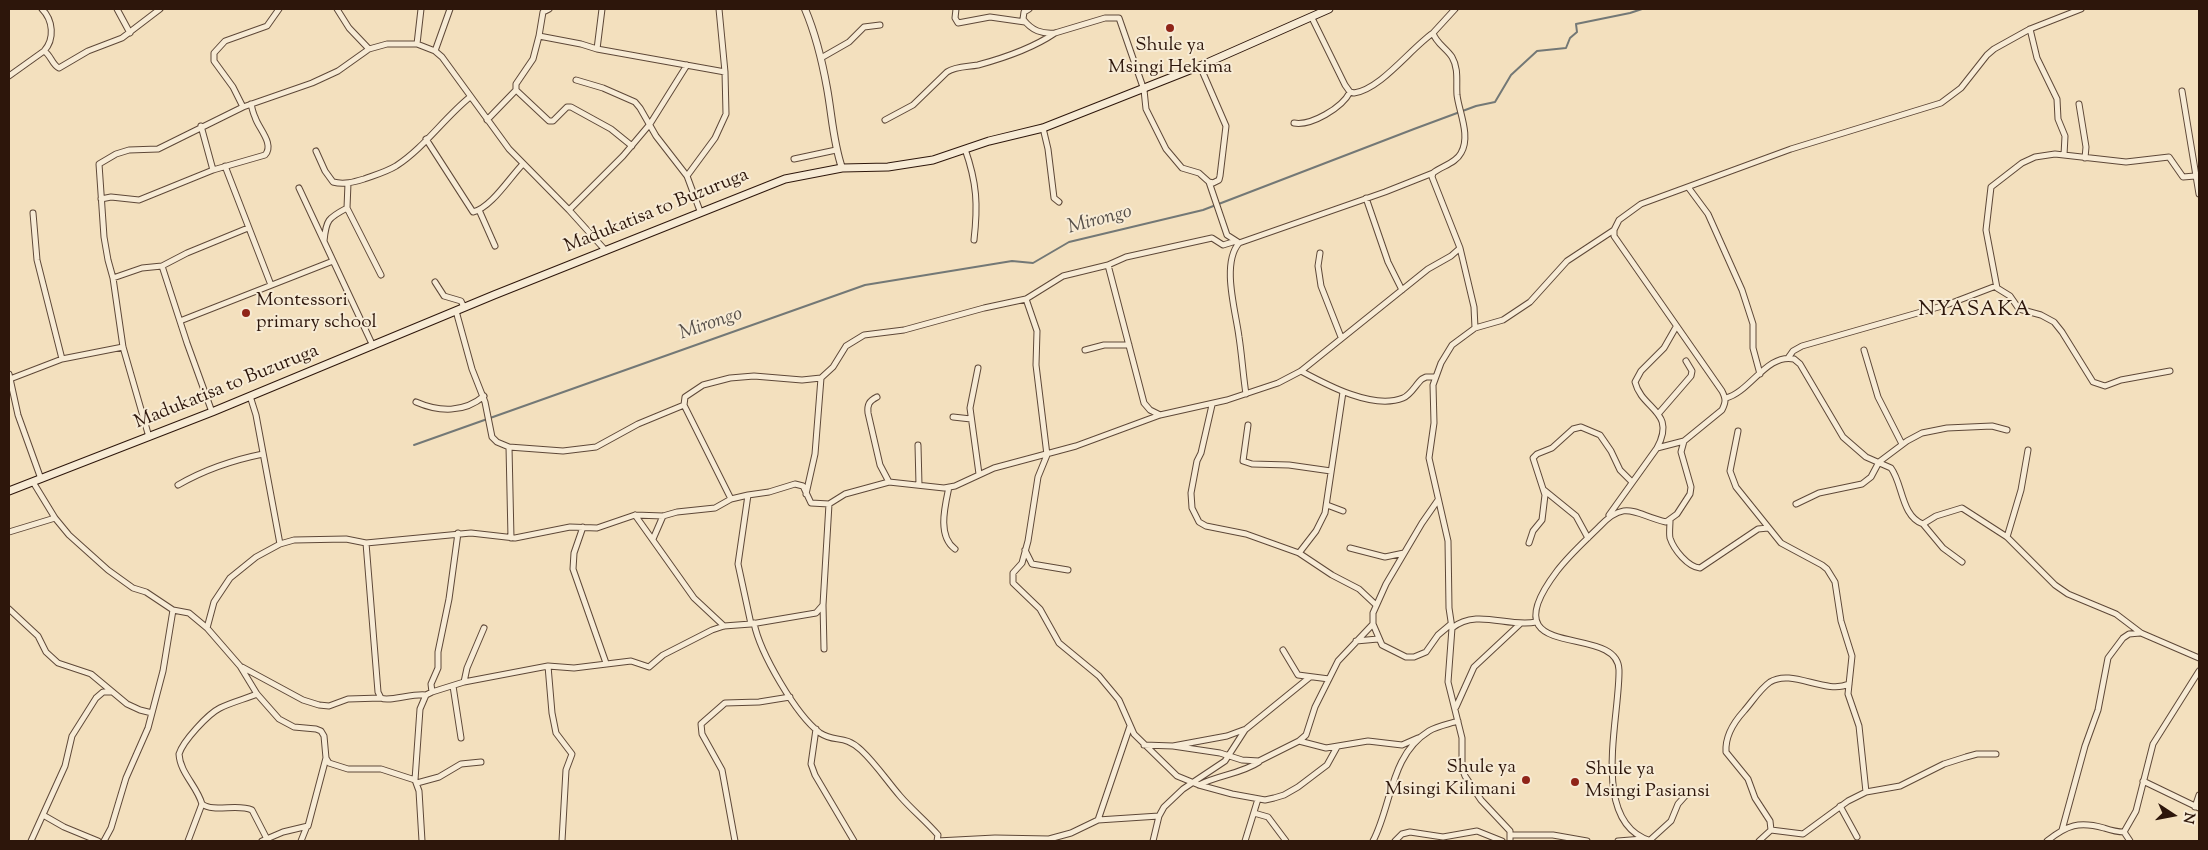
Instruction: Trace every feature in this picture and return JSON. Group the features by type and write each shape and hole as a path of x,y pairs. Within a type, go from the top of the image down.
{"main road":[{"name":"Madukatisa to Buzuruga","path":"9,491 212,412 700,211 785,178 842,168 910,164 933,160 965,149 1043,128 1144,90 1329,9"}],"street":[{"path":"9,76 44,51 50,44 49,20 44,9"},
{"path":"117,9 130,33"},
{"path":"44,51 56,67 60,68 88,51 130,33 160,9"},
{"path":"243,107 233,87 214,60 214,53 225,41 267,26 279,9"},
{"path":"337,9 349,28 369,49"},
{"path":"417,44 421,9"},
{"path":"435,51 450,9"},
{"path":"487,120 516,90 516,84 533,58 543,12 549,9"},
{"path":"597,49 602,9"},
{"path":"687,176 715,138 726,114 725,72 719,9"},
{"path":"805,9 816,35 836,150 842,168"},
{"path":"956,9 955,18 958,24 990,17 1025,22 1037,32 1056,33"},
{"path":"1025,22 1023,15 1029,9"},
{"path":"1114,9 1114,17"},
{"path":"1350,92 1359,92 1373,84 1396,66 1455,9"},
{"path":"1726,398 1614,236 1614,230 1619,220 1641,204 1791,149 1941,103 1960,88 1989,53 2030,29 2081,9"},
{"path":"885,120 914,105 953,68 989,61 1038,44 1056,33 1114,17 1121,21 1144,90 1146,109 1166,149 1177,164 1187,170 1199,173 1209,182 1215,206 1227,235 1238,242"},
{"path":"1312,18 1350,92"},
{"path":"821,58 849,42 864,27 880,25"},
{"path":"2030,29 2037,58 2057,99 2058,119 2065,136 2064,154"},
{"path":"732,499 684,405 685,397 703,385 743,376 802,380 820,378 833,367 846,346 859,337 904,330 984,308 1026,299 1058,278 1108,266 1126,257 1212,238 1223,245 1238,242 1433,173 1460,155 1464,139 1457,95 1456,67 1452,57 1432,33"},
{"path":"539,36 597,49 725,72"},
{"path":"149,437 123,347 113,278 108,260 98,170 102,161 129,150 158,149 201,126 243,107 312,83 338,70 369,49 387,44 417,44 435,51 449,66 504,143 606,251"},
{"path":"569,210 632,146 650,124 687,65"},
{"path":"1200,66 1226,129 1219,180 1213,183 1209,182"},
{"path":"576,80 603,88 635,102 687,176 700,211"},
{"path":"516,90 549,121 553,121 567,107 571,107 611,129 632,146"},
{"path":"2182,91 2199,194"},
{"path":"1294,123 1312,121 1320,117 1342,103 1350,92"},
{"path":"316,151 330,179 338,183 348,183 372,176 396,166 470,97"},
{"path":"101,199 139,200 213,170 261,157 268,152 268,145 251,104"},
{"path":"2079,104 2086,147 2085,158"},
{"path":"201,126 213,170"},
{"path":"1043,128 1048,149 1054,198 1059,202"},
{"path":"426,139 474,212 480,210 523,164"},
{"path":"965,149 976,187 977,217 974,240"},
{"path":"794,159 836,150"},
{"path":"2170,371 2121,380 2106,386 2097,384 2093,382 2054,322 2019,309 2010,296 1996,286 1986,230 1991,187 2019,165 2045,154 2064,154 2126,162 2168,157 2184,177 2195,176"},
{"path":"225,166 271,285"},
{"path":"1433,173 1433,181 1460,248 1474,306 1474,328"},
{"path":"348,183 347,208 381,275"},
{"path":"1688,187 1711,220 1742,290 1753,324 1753,348 1760,374"},
{"path":"299,188 373,346"},
{"path":"1366,198 1388,262 1402,290"},
{"path":"324,241 326,227 330,218 347,208"},
{"path":"480,210 495,246"},
{"path":"33,213 37,260 62,359"},
{"path":"113,278 142,268 162,266 187,253 248,228"},
{"path":"1585,841 1553,835 1511,838 1506,826 1481,800 1465,776 1462,768 1463,746 1448,682 1452,626 1449,608 1448,541 1429,458 1434,423 1432,393 1434,377 1452,345 1474,328 1503,320 1530,302 1567,262 1614,230"},
{"path":"1238,242 1234,252 1232,295 1246,394"},
{"path":"207,628 214,602 230,578 256,557 280,544 294,540 315,538 346,539 366,543 458,533 511,538 570,527 603,526 635,515 663,516 677,512 715,508 732,499 769,492 795,484 803,486 811,503 829,504 845,494 889,482 949,488 979,474 1013,462 1076,446 1160,415 1212,405 1278,383 1301,371 1341,337 1460,248"},
{"path":"1320,253 1318,266 1320,281 1341,337"},
{"path":"180,321 333,261"},
{"path":"162,266 212,412"},
{"path":"1108,266 1144,403 1150,410 1160,415"},
{"path":"435,282 444,296 461,300 464,308"},
{"path":"1726,398 1734,396 1772,364 1788,358 1802,346 1950,304 1996,286"},
{"path":"1026,299 1037,331 1036,365 1046,455 1038,477 1035,504 1022,563 1013,573 1013,583 1040,609 1059,643 1099,676 1119,700 1130,726 1144,745 1177,776 1199,785 1265,800 1284,795 1298,787 1327,765 1337,746"},
{"path":"456,311 472,369 484,396 492,437 497,442 509,447 563,451 596,447 638,424 684,405"},
{"path":"1648,840 1631,831 1625,823 1615,800 1613,770 1618,661 1604,648 1549,634 1540,629 1536,622 1540,601 1557,571 1607,518 1662,439 1659,414 1640,396 1635,382 1640,371 1664,348 1676,327"},
{"path":"1085,350 1104,344 1130,345"},
{"path":"41,479 18,415 10,377 62,359 123,347"},
{"path":"1864,350 1878,397 1902,444"},
{"path":"1788,358 1794,359 1800,364 1843,437 1866,457 1887,465 1894,472 1908,511 1919,523 1923,524 1943,548 1962,562"},
{"path":"1659,414 1691,376 1692,371 1686,361"},
{"path":"978,368 971,400 971,419 979,474"},
{"path":"1301,371 1343,392 1383,401 1400,399 1407,396 1422,379 1434,377"},
{"path":"806,494 815,454 820,378"},
{"path":"1299,553 1316,531 1327,505 1343,392"},
{"path":"250,396 280,544"},
{"path":"416,402 436,410 449,409 470,405 484,396"},
{"path":"877,397 871,400 867,407 880,465 889,482"},
{"path":"1657,448 1684,441 1722,410 1726,398"},
{"path":"1212,405 1203,446 1197,461 1191,493 1195,516 1206,526 1246,534 1299,553 1332,575 1359,589 1376,605"},
{"path":"953,417 971,419"},
{"path":"1248,425 1243,461 1252,464 1289,464 1331,471"},
{"path":"1796,504 1819,493 1862,484 1870,477 1879,462 1902,444 1922,433 1947,428 1992,426 2007,430"},
{"path":"1529,543 1532,533 1542,520 1544,490 1533,458 1537,454 1552,448 1573,429 1578,427 1600,435 1611,451 1620,470 1632,482"},
{"path":"1738,431 1730,464 1732,481 1781,543 1827,569 1835,582 1841,621 1852,656 1849,684 1850,704 1859,726 1866,792"},
{"path":"1684,441 1682,456 1691,487 1690,494 1678,514 1670,522 1670,538 1690,565 1700,568 1758,529 1768,528"},
{"path":"918,445 918,485"},
{"path":"509,447 511,538"},
{"path":"2007,537 2021,490 2028,450"},
{"path":"178,485 196,474 246,457 263,454"},
{"path":"33,482 55,518 69,535 119,579 134,588 146,592 173,610 189,613 207,628 240,666 271,711 287,725 321,731 324,736 326,758 308,826 301,841"},
{"path":"949,488 944,526 947,542 954,549"},
{"path":"1544,490 1576,516 1588,538"},
{"path":"748,495 738,564 752,624 761,646 790,697 816,729 826,736 848,740 862,750 910,807 938,834 937,841 995,838 1049,839 1071,834 1098,820 1159,816"},
{"path":"1438,500 1422,523 1386,584 1376,605 1373,613 1373,624 1378,639 1389,650 1406,657 1419,656 1426,652 1438,635 1460,621 1471,619 1520,624 1536,622"},
{"path":"824,649 823,605 829,504"},
{"path":"1327,505 1343,511"},
{"path":"1923,524 1936,516 1962,508 2007,537 2055,585 2068,594 2116,614 2141,633 2199,658"},
{"path":"1607,518 1616,512 1628,510 1660,521 1670,522"},
{"path":"635,515 694,598 724,626"},
{"path":"653,539 663,516"},
{"path":"9,532 55,518"},
{"path":"583,527 572,561 574,577 606,663"},
{"path":"422,841 419,792 416,782 420,709 429,694 438,668 440,636 449,599 458,533"},
{"path":"366,543 378,692 381,698"},
{"path":"1350,548 1386,557 1405,553"},
{"path":"1025,550 1032,564 1068,570"},
{"path":"240,666 303,700 319,705 329,706 348,699 381,698 387,700 408,695 429,694 464,682 548,666 574,668 631,661 652,667 663,655 698,636 724,626 752,624 816,613 823,605"},
{"path":"9,609 34,632 46,652 58,663 91,674 132,707 152,713"},
{"path":"104,841 111,828 126,778 148,728 162,671 173,610"},
{"path":"1199,785 1252,767 1259,761 1299,740 1308,730 1315,707 1338,661 1373,624"},
{"path":"1455,708 1474,667 1520,624"},
{"path":"464,682 467,668 484,628"},
{"path":"2062,830 2085,746 2098,710 2108,658 2123,638 2129,634 2141,633"},
{"path":"1355,642 1378,639"},
{"path":"1283,650 1298,675 1328,679"},
{"path":"548,666 553,725 559,738 572,754 566,770 562,841"},
{"path":"2124,832 2136,811 2151,751 2158,733 2199,671"},
{"path":"1153,841 1159,816 1164,807 1193,782 1220,765 1246,729 1310,677"},
{"path":"1771,830 1770,821 1754,798 1748,779 1726,752 1731,729 1741,714 1770,682 1784,679 1839,688 1849,684"},
{"path":"454,686 461,738"},
{"path":"31,841 65,766 72,736 96,698 103,692 112,692"},
{"path":"188,841 202,804 196,787 183,770 179,758 181,748 188,738 219,708 258,694"},
{"path":"735,841 722,770 702,734 701,724 726,703 759,702 790,697"},
{"path":"1299,740 1317,747 1368,741 1402,746 1432,729 1458,721"},
{"path":"1098,820 1130,726"},
{"path":"816,729 811,764 827,799 854,841"},
{"path":"1173,746 1227,736 1246,729"},
{"path":"1373,841 1397,771 1405,756 1420,737"},
{"path":"1144,745 1173,746 1242,760 1259,761"},
{"path":"1759,841 1771,830 1803,834 1840,806 1866,792 1900,786 1944,764 1966,757 1977,754 1996,754"},
{"path":"326,758 329,763 336,766 357,770 381,769 416,782 439,776 461,764 481,762"},
{"path":"2143,781 2197,808 2199,795"},
{"path":"1618,841 1648,840 1671,821 1678,804 1686,795"},
{"path":"1245,841 1258,799"},
{"path":"202,804 209,807 241,806 252,810 265,840 283,832 308,826"},
{"path":"1840,806 1857,838"},
{"path":"1254,813 1268,817 1286,841"},
{"path":"43,815 64,827 98,841"},
{"path":"2047,841 2062,830 2076,825 2091,825 2124,832 2130,841"},
{"path":"1395,841 1402,834 1410,832 1443,838 1477,830 1502,841"}],"waterway":[{"name":"Mirongo","path":"414,445 865,285 1012,261 1033,263 1069,242 1203,210 1476,106 1495,102 1511,75 1537,51 1566,48 1570,38 1577,32 1576,24 1642,9"}],"place":[{"name":"Shule ya Msingi Hekima","path":"1170,28"},
{"name":"Montessori primary school","path":"246,313"},
{"name":"Shule ya Msingi Kilimani","path":"1526,780"},
{"name":"Shule ya Msingi Pasiansi","path":"1575,782"}],"district":[{"name":"NYASAKA","path":"1975,311"}]}
